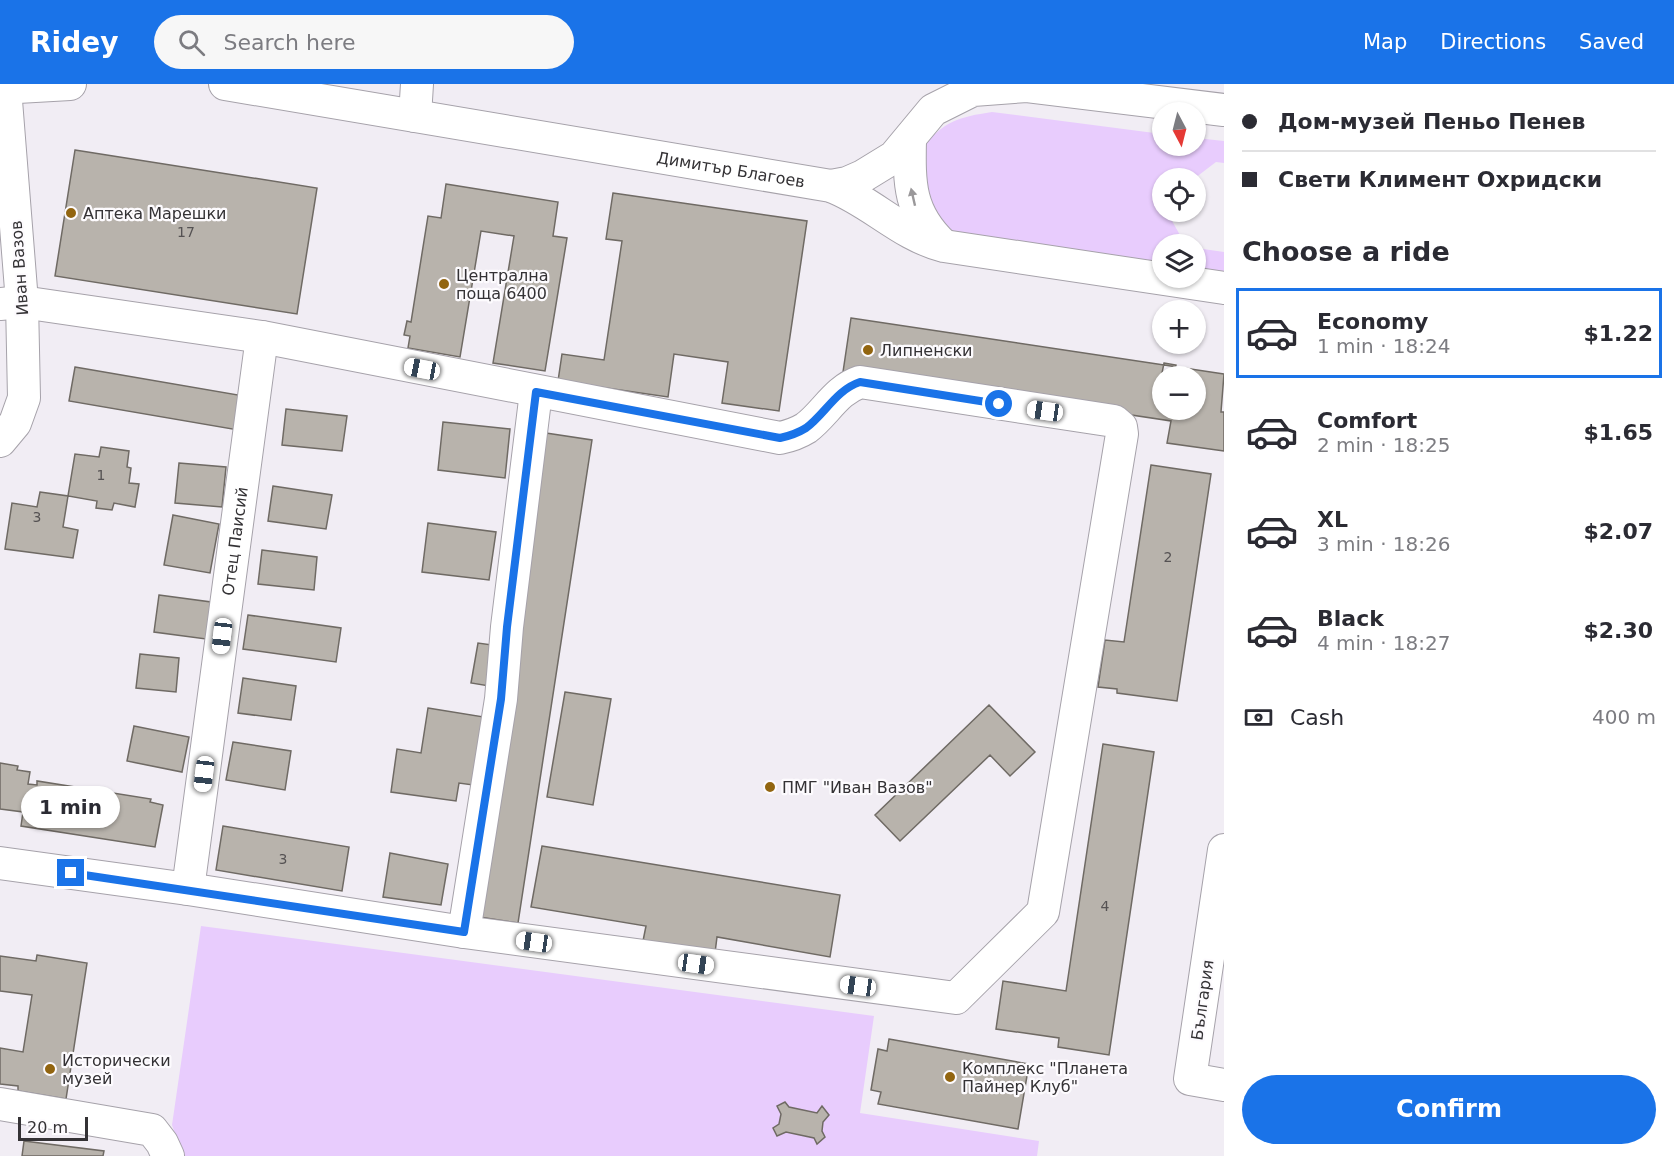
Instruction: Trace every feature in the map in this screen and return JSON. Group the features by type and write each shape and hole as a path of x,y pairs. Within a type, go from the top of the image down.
{"street":[{"path":"3,88 70,84"},
{"name":"Димитър Благоев","path":"225,84 831,186 851,194 925,241 944,246 1224,288"},
{"path":"416,116 417,84"},
{"path":"831,186 847,183 863,176 894,157 933,110 973,90 1027,86 1224,110"},
{"name":"Иван Вазов","path":"0,441 15,423 24,398 11,303 3,88"},
{"path":"910,139 909,166 913,202 929,232 944,246"},
{"path":"0,863 188,889 464,932 950,999 960,996 1043,912 1122,434 1121,427 1114,421 860,382 849,386 806,428 793,435 780,438 262,337 11,303"},
{"name":"Отец Паисий","path":"188,889 262,337"},
{"path":"464,932 501,699 507,627 536,392"},
{"name":"България","path":"1224,850 1190,1079 1224,1085"},
{"path":"0,1104 152,1130 168,1156"}],"shaded area":[{"path":"992,112 1152,133 1152,156 1206,156 1206,139 1224,141 1224,163 1216,162 1206,170 1152,168 1152,222 1173,222 1179,234 1152,234 1152,264 946,234 931,222 922,148 945,126 970,116"},
{"path":"1206,249 1224,252 1224,273 1206,270"},
{"path":"201,926 874,1016 860,1113 1039,1141 1037,1156 183,1156 172,1125"}],"building":[{"path":"75,150 317,188 297,314 55,276"},
{"name":"Централна поща 6400","path":"446,184 558,202 553,236 567,238 545,371 493,363 514,236 481,231 460,357 408,348 410,336 404,335 407,321 411,322 428,216 441,218"},
{"path":"613,193 807,221 779,411 722,403 728,362 674,354 668,397 558,381 562,354 604,360 622,241 606,239"},
{"path":"851,318 1171,366 1152,366 1152,418 843,372"},
{"path":"1164,363 1176,365 1176,366 1163,366"},
{"path":"75,367 244,396 238,430 69,401"},
{"path":"1206,371 1224,374 1221,412 1224,412 1224,451 1167,443 1171,421 1164,420 1206,420"},
{"path":"286,409 347,416 342,451 282,445"},
{"path":"443,422 510,429 505,478 438,470"},
{"path":"546,433 592,440 518,923 473,916 508,689 471,683 478,643 513,648"},
{"path":"101,447 129,451 127,467 131,468 129,483 139,484 135,507 114,503 112,510 96,508 97,501 68,496 75,454 99,457"},
{"path":"179,463 226,467 222,507 175,503"},
{"path":"1151,465 1211,474 1177,701 1117,693 1117,689 1098,687 1105,640 1124,642"},
{"path":"273,486 332,495 326,529 268,521"},
{"path":"40,492 68,496 63,527 78,530 73,558 5,549 12,503 37,507"},
{"path":"173,515 219,524 210,573 164,565"},
{"path":"428,523 496,532 489,580 422,572"},
{"path":"262,550 317,557 314,590 258,584"},
{"path":"159,595 211,602 206,639 154,632"},
{"path":"248,615 341,628 336,662 243,649"},
{"path":"140,654 179,658 176,692 136,688"},
{"path":"243,678 296,686 291,720 238,713"},
{"path":"565,692 611,699 593,805 547,797"},
{"path":"989,705 1035,752 1010,776 990,755 900,841 875,815"},
{"path":"428,708 484,717 473,785 459,783 456,801 391,792 397,749 421,753"},
{"path":"134,726 189,737 182,772 127,761"},
{"path":"233,742 291,751 285,790 226,780"},
{"path":"1103,744 1154,752 1109,1055 1058,1047 1059,1038 996,1029 1003,981 1066,991"},
{"path":"0,763 18,766 17,770 30,772 28,784 37,785 37,781 151,799 150,802 163,805 155,847 21,826 23,812 0,809"},
{"path":"223,826 349,847 342,891 216,870"},
{"path":"542,846 840,895 830,957 717,937 715,953 643,941 646,926 531,907"},
{"path":"390,853 448,864 441,905 383,897"},
{"path":"37,955 87,963 66,1099 18,1091 18,1086 0,1084 0,1048 23,1052 32,995 0,991 0,956 36,961"},
{"name":"Комплекс \"Планета Пайнер Клуб\"","path":"889,1039 1029,1064 1018,1129 878,1104 881,1092 871,1090 878,1049 887,1051"},
{"path":"785,1102 789,1107 817,1113 822,1106 829,1115 823,1122 822,1131 825,1137 817,1144 814,1138 786,1132 777,1136 773,1128 779,1124 781,1114 777,1106"},
{"path":"24,1141 104,1151 103,1156 22,1156"}],"place":[{"name":"Аптека Марешки","path":"71,213"},
{"name":"Централна поща 6400","path":"444,284"},
{"name":"Липненски","path":"868,350"},
{"name":"ПМГ \"Иван Вазов\"","path":"770,787"},
{"name":"Исторически музей","path":"50,1069"},
{"name":"Комплекс \"Планета Пайнер Клуб\"","path":"950,1077"}],"route":[{"path":"71,873 464,932 501,699 507,627 536,392 780,438 793,435 806,428 840,393 860,382 999,404"}]}
